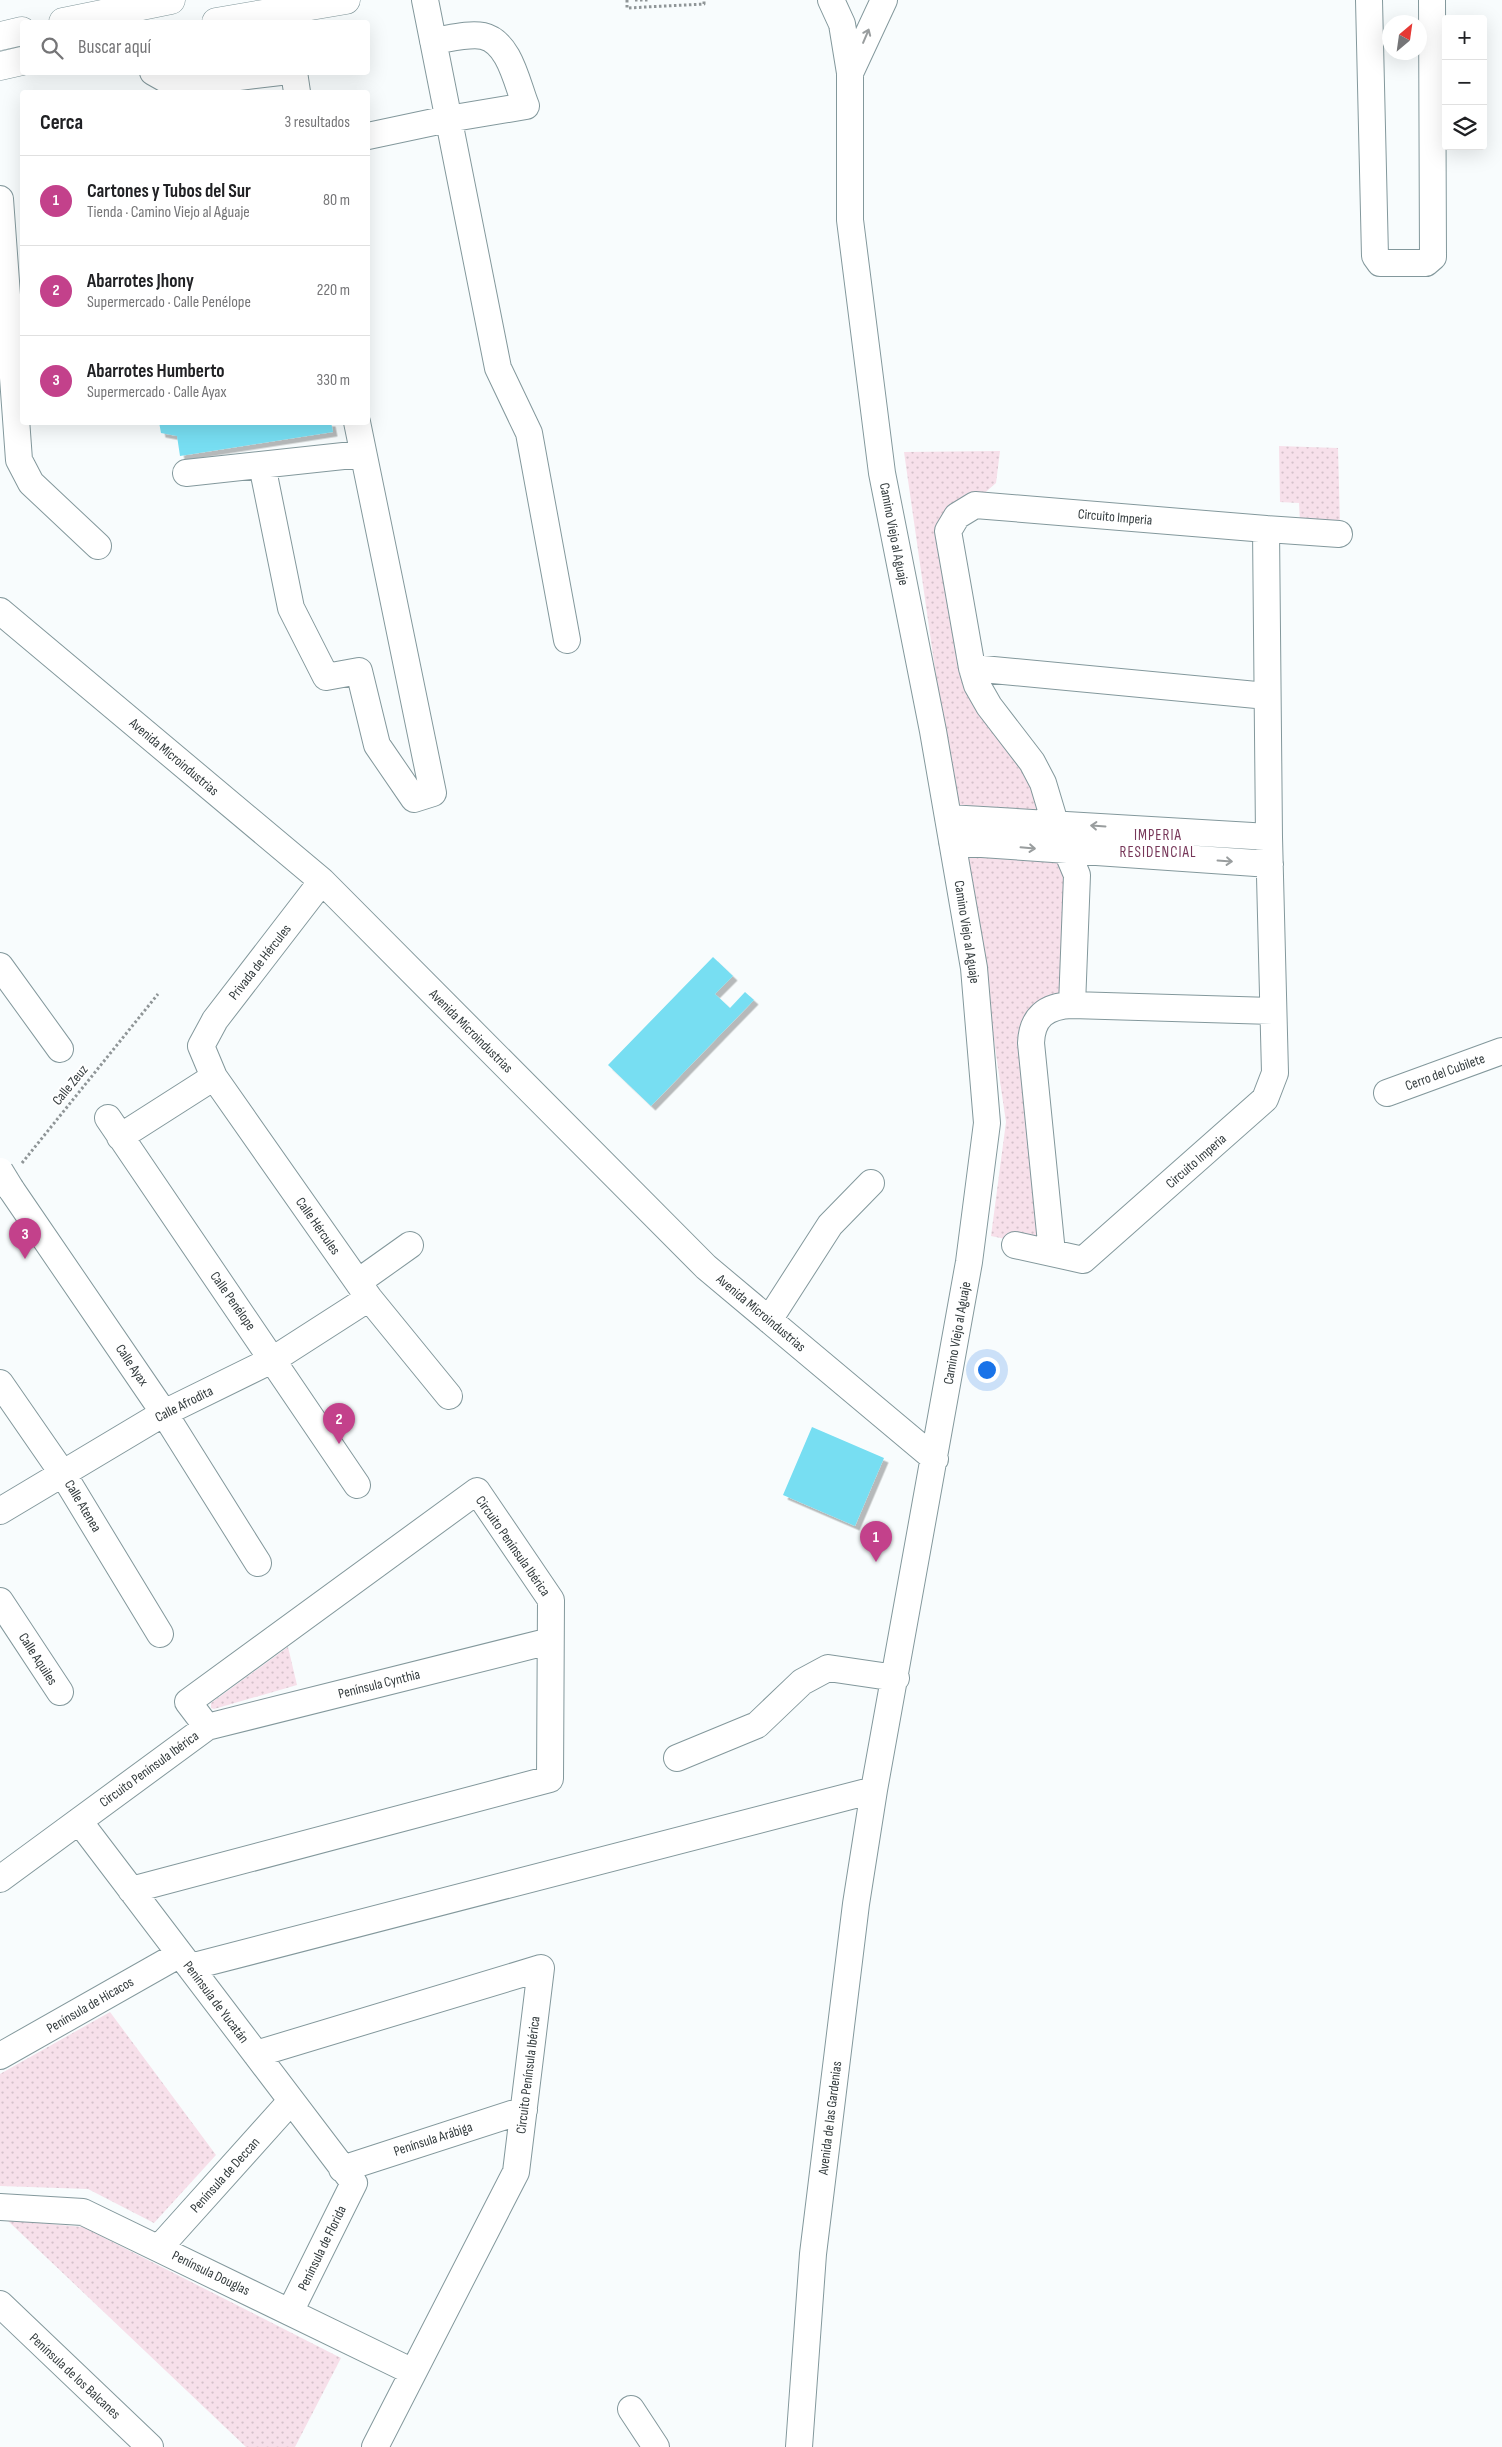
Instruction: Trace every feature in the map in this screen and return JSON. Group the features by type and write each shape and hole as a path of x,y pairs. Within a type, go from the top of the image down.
{"highway":[{"path":"73,20 170,0"},
{"path":"243,20 284,17 346,0"},
{"path":"0,36 20,31"},
{"path":"0,66 20,61"}],"street":[{"path":"425,0 498,368 529,434 567,640"},
{"name":"Camino Viejo al Aguaje","path":"831,0 842,24 850,73 850,220 882,473 950,830 974,968 987,1123 969,1262 896,1678 874,1790"},
{"name":"Camino Viejo al Aguaje","path":"850,73 884,0"},
{"path":"1369,0 1380,46 1375,256 1380,263 1426,263 1433,257 1426,60"},
{"path":"1427,38 1432,0"},
{"path":"370,136 448,119 526,106 505,52 496,40 482,36 433,41"},
{"path":"158,75 176,85 256,75"},
{"path":"295,75 298,90"},
{"path":"0,199 19,460 31,483 98,546"},
{"path":"262,465 291,608 326,677 359,672 377,745 414,800 433,793 357,425"},
{"path":"186,473 362,454"},
{"name":"Circuito Imperia","path":"1015,1245 1082,1260 1265,1099 1275,1073 1269,837 1266,529 975,505 957,516 948,531 972,668 977,685 989,706 1032,762 1043,783 1055,823 1077,875 1072,1005"},
{"path":"1266,529 1339,534"},
{"name":"Avenida Microindustrias","path":"0,611 322,881 706,1267 935,1459"},
{"path":"972,668 1267,696"},
{"path":"979,832 1055,823 1269,837"},
{"path":"950,830 979,832 1068,851 1270,864"},
{"name":"Privada de Hércules","path":"202,1046 215,1020 322,881"},
{"path":"0,966 60,1049"},
{"path":"1052,1253 1031,1043 1032,1028 1044,1013 1060,1005 1273,1011"},
{"name":"Calle Hércules","path":"202,1046 214,1077 363,1290 449,1396"},
{"name":"Cerro del Cubilete","path":"1387,1093 1502,1051"},
{"name":"Calle Penélope","path":"214,1077 114,1127 274,1359 357,1485"},
{"name":"Calle Ayax","path":"10,1176 258,1562"},
{"path":"769,1320 830,1225 871,1184"},
{"name":"Calle Afrodita","path":"0,1511 164,1413 274,1359 363,1290 410,1245"},
{"name":"Calle Atenea","path":"0,1382 63,1474 160,1634"},
{"name":"Circuito Península Ibérica","path":"0,1879 207,1727 188,1702 477,1491 551,1600 550,1779 132,1890"},
{"name":"Calle Aquiles","path":"0,1601 60,1692"},
{"name":"Península Cynthia","path":"207,1727 550,1641"},
{"path":"677,1758 757,1725 802,1682 828,1668 896,1678"},
{"name":"Península de Hicacos","path":"0,2056 185,1961 874,1790"},
{"name":"Avenida de las Gardenias","path":"799,2447 814,2254 856,1904 874,1790"},
{"name":"Península de Yucatán","path":"79,1821 348,2176"},
{"name":"Circuito Península Ibérica","path":"256,2054 542,1968 516,2172 375,2447"},
{"name":"Península de Deccan","path":"159,2248 291,2101"},
{"name":"Península Arábiga","path":"348,2176 524,2110"},
{"name":"Península de Florida","path":"290,2312 348,2176"},
{"name":"Península Douglas","path":"0,2207 83,2212 413,2372"},
{"name":"Península de los Balcanes","path":"0,2304 150,2447"},
{"path":"631,2409 656,2447"}],"path":[{"path":"627,0 627,8 704,4 704,0"},
{"path":"635,0 649,0"},
{"name":"Calle Zeuz","path":"10,1176 158,994"}],"shaded area":[{"path":"1279,446 1338,448 1340,525 1300,523 1299,503 1280,502"},
{"path":"1000,451 996,483 973,503 954,512 968,668 1050,817 955,809 904,452"},
{"path":"966,850 1063,859 1070,875 1064,998 1044,1006 1046,1247 991,1236 1006,1122"},
{"path":"288,1647 297,1685 214,1709 211,1708 211,1703"},
{"path":"110,2012 216,2155 154,2223 88,2189 0,2186 0,2074"},
{"path":"7,2220 83,2227 341,2358 295,2447 246,2447"}],"building":[{"path":"160,425 332,425 333,432 180,456 177,436 161,433"},
{"path":"713,957 733,976 715,994 730,1008 745,992 754,1000 651,1106 608,1065"},
{"path":"812,1427 884,1458 855,1526 783,1495"}],"place":[{"name":"Abarrotes Humberto","path":"25,1259"},
{"name":"Abarrotes Jhony","path":"339,1444"},
{"name":"Cartones y Tubos del Sur","path":"876,1562"}],"district":[{"name":"IMPERIA RESIDENCIAL","path":"1158,844"}]}
